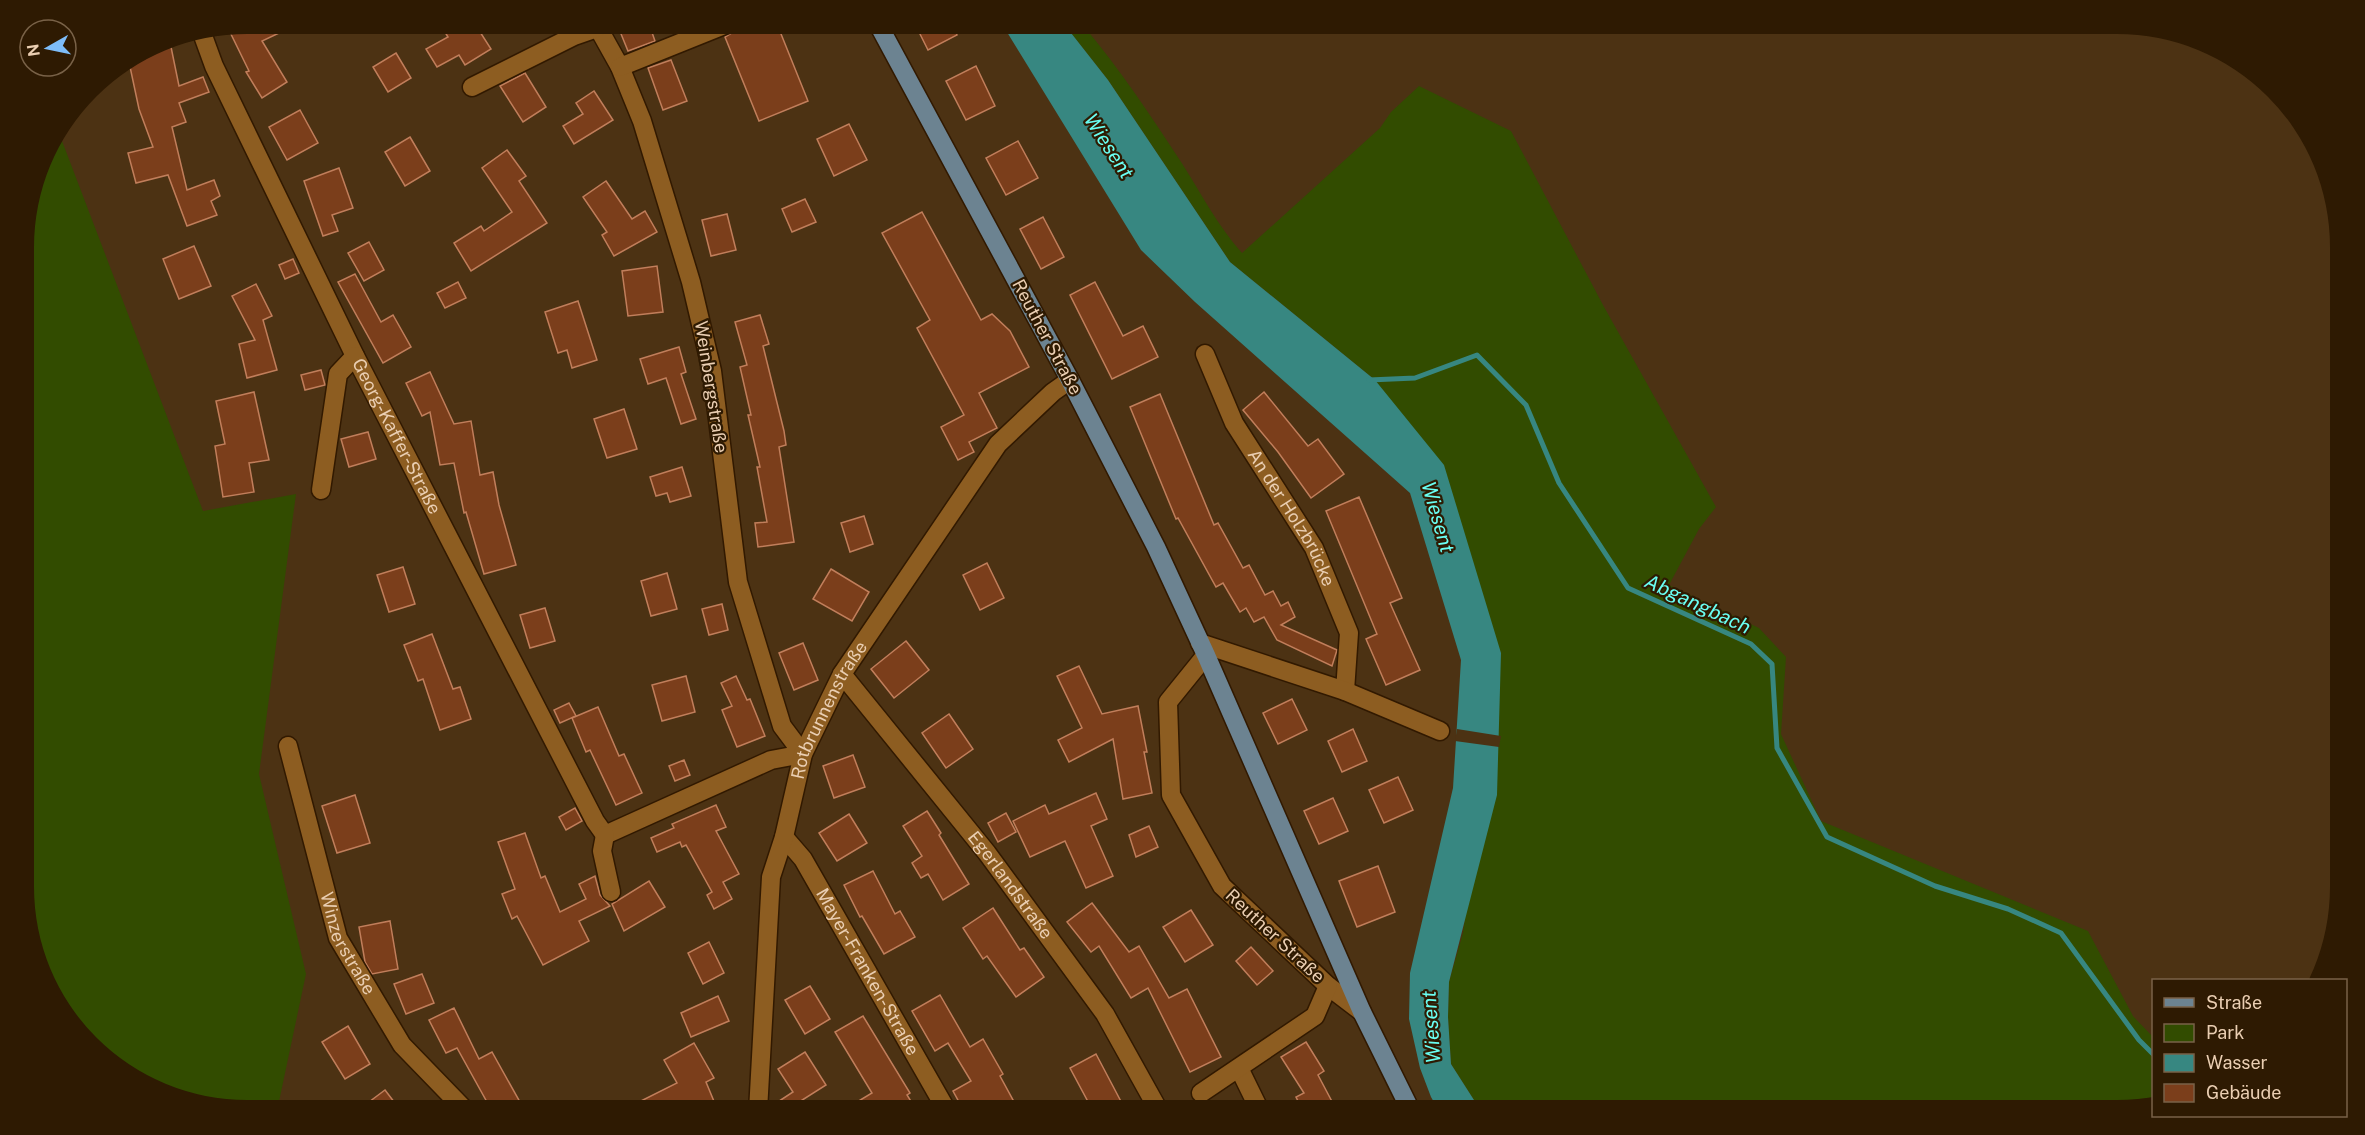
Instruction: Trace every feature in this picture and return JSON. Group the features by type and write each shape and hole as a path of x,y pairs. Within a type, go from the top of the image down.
{"main road":[{"name":"Reuther Straße","path":"883,34 1070,380 1156,547 1362,1012 1406,1100"}],"street":[{"path":"472,87 579,34"},
{"name":"Weinbergstraße","path":"601,34 620,67 642,121 663,186 703,329 712,371 738,582 782,726 803,754"},
{"path":"620,67 702,34"},
{"name":"Georg-Kaffer-Straße","path":"204,39 214,66 355,356 595,821 605,835"},
{"name":"An der Holzbrücke","path":"1205,354 1234,423 1314,548 1323,569 1349,633 1345,691"},
{"path":"321,490 338,374 355,356"},
{"name":"Rotbrunnenstraße","path":"759,1100 771,877 784,837 803,754 842,674 998,444 1053,392 1070,380"},
{"path":"1203,649 1345,691 1440,731"},
{"name":"Reuther Straße","path":"1203,649 1168,702 1171,795 1222,886 1328,986 1362,1012"},
{"name":"Egerlandstraße","path":"842,674 987,853 1105,1014 1154,1100"},
{"name":"Winzerstraße","path":"288,746 338,938 402,1045 455,1100"},
{"path":"611,892 602,851 605,835 771,760 803,754"},
{"name":"Mayer-Franken-Straße","path":"784,837 803,859 941,1100"},
{"path":"1201,1093 1315,1016 1328,986"},
{"path":"1239,1068 1255,1100"}],"green space":[{"path":"1072,34 1090,34 1109,58 1135,93 1233,243 1242,253 1380,128 1391,112 1419,86 1511,131 1603,305 1716,507 1699,529 1669,585 1759,628 1786,657 1781,734 1821,821 2088,931 2133,1016 2152,1036 2152,1098 2131,1100 1474,1100 1451,1064 1448,1017 1449,982 1463,933 1501,653 1375,380 1230,262 1108,80"},
{"path":"62,142 203,511 296,494 259,774 306,974 279,1100 234,1100 179,1089 153,1079 129,1065 87,1028 70,1006 56,982 46,956 36,915 34,887 35,234 46,179"}],"water":[{"name":"Wiesent","path":"1008,34 1072,34 1108,80 1230,262 1375,380 1444,465 1501,653 1497,795 1449,982 1448,1017 1451,1064 1474,1100 1433,1100 1420,1068 1409,1019 1410,973 1453,788 1461,660 1410,493 1195,302 1141,250"}],"pier":[{"path":"1457,729 1501,736 1499,747 1455,741"}],"building":[{"path":"277,34 262,41 287,82 262,98 246,72 249,71 232,35"},
{"path":"446,34 481,34 491,49 465,65 459,55 437,67 426,49 448,37"},
{"path":"621,34 653,34 655,41 628,51"},
{"path":"730,34 781,34 808,101 759,121 725,37"},
{"path":"920,34 957,34 957,35 928,50"},
{"path":"171,49 179,86 203,77 209,92 179,103 186,122 172,127 187,190 214,180 220,196 211,201 217,215 187,226 168,175 136,183 128,153 153,147 139,109 131,69 153,56"},
{"path":"396,53 411,78 388,92 373,67"},
{"path":"671,60 687,101 663,110 648,68"},
{"path":"976,66 995,106 966,120 946,81"},
{"path":"525,73 546,107 523,122 500,86"},
{"path":"594,91 613,120 574,144 563,126 583,114 576,103"},
{"path":"300,110 318,143 287,160 269,127"},
{"path":"849,124 867,160 834,176 817,139"},
{"path":"410,137 430,171 405,186 385,152"},
{"path":"1018,141 1038,178 1006,195 986,158"},
{"path":"507,150 526,176 519,181 547,223 471,271 454,243 481,226 484,231 512,212 482,168"},
{"path":"339,168 353,208 332,215 338,231 323,236 304,181"},
{"path":"606,181 632,219 645,211 657,232 614,256 602,235 607,232 583,197"},
{"path":"805,199 816,222 792,232 782,209"},
{"path":"922,212 981,320 992,314 1010,331 1029,367 979,393 997,428 969,442 974,452 958,460 941,427 964,415 917,328 930,320 882,233"},
{"path":"727,214 736,250 711,256 702,220"},
{"path":"1043,217 1064,257 1041,269 1020,229"},
{"path":"369,242 384,270 364,281 348,253"},
{"path":"194,246 211,286 179,299 163,259"},
{"path":"293,259 299,273 285,279 279,265"},
{"path":"657,266 663,312 628,316 622,271"},
{"path":"355,274 381,322 393,315 411,347 383,363 338,282"},
{"path":"458,282 466,298 445,308 437,293"},
{"path":"1095,282 1123,336 1143,326 1158,357 1112,379 1070,295"},
{"path":"256,284 272,316 263,320 277,370 247,378 239,344 255,340 232,296"},
{"path":"578,301 597,360 572,368 567,350 558,353 545,312"},
{"path":"760,315 769,344 763,346 784,431 786,445 779,447 794,542 758,547 755,523 767,522 757,467 760,467 748,415 751,415 740,367 747,365 735,322"},
{"path":"679,347 686,372 681,374 696,419 681,424 666,378 648,384 640,359"},
{"path":"321,370 325,385 305,390 301,375"},
{"path":"430,372 454,424 471,421 480,475 493,472 499,505 516,565 484,574 466,512 464,513 454,463 440,465 430,412 422,416 406,383"},
{"path":"254,392 269,460 249,463 254,492 223,497 215,446 225,444 216,401"},
{"path":"1264,392 1308,446 1318,439 1344,474 1311,498 1278,452 1243,410"},
{"path":"1160,394 1214,525 1218,523 1243,568 1249,565 1265,595 1273,591 1281,606 1288,602 1295,617 1281,625 1337,650 1332,666 1277,640 1264,617 1254,622 1246,608 1240,612 1223,583 1216,587 1178,518 1176,519 1130,407"},
{"path":"624,409 637,449 607,458 594,419"},
{"path":"368,432 376,459 349,467 341,439"},
{"path":"682,467 691,496 670,502 667,493 656,496 650,477"},
{"path":"1359,497 1402,598 1390,603 1420,670 1386,685 1366,639 1377,634 1326,511"},
{"path":"864,516 873,544 850,552 841,523"},
{"path":"987,563 1004,598 980,610 963,575"},
{"path":"403,567 415,604 389,612 377,575"},
{"path":"831,569 869,592 852,621 813,599"},
{"path":"667,573 677,609 651,616 641,581"},
{"path":"722,604 728,630 709,635 702,609"},
{"path":"545,608 555,641 530,648 520,615"},
{"path":"432,634 453,689 460,687 471,719 440,730 423,679 418,681 404,645"},
{"path":"906,641 929,670 894,698 871,669"},
{"path":"803,643 818,680 794,690 779,653"},
{"path":"1079,666 1102,714 1138,706 1152,793 1123,799 1113,739 1069,762 1058,740 1082,728 1057,676"},
{"path":"686,676 695,712 662,721 652,685"},
{"path":"736,676 747,700 750,699 765,736 737,747 722,710 732,706 721,683"},
{"path":"1292,699 1307,730 1278,744 1263,713"},
{"path":"569,703 576,716 560,723 554,710"},
{"path":"598,707 619,756 624,754 642,793 616,805 590,750 586,752 572,718"},
{"path":"949,714 973,749 946,768 922,733"},
{"path":"1353,729 1367,761 1342,772 1328,741"},
{"path":"853,755 865,787 834,798 823,766"},
{"path":"684,760 690,775 675,781 669,766"},
{"path":"1398,777 1413,810 1384,823 1369,790"},
{"path":"1096,793 1107,819 1091,826 1113,876 1086,888 1065,841 1030,857 1013,821 1045,805 1049,814"},
{"path":"355,795 370,843 337,853 322,806"},
{"path":"1333,798 1348,831 1319,844 1304,811"},
{"path":"716,805 726,827 716,831 739,874 723,882 732,899 714,909 707,895 712,892 686,845 682,847 680,842 657,852 651,838 674,828 672,824"},
{"path":"575,808 582,821 566,830 559,817"},
{"path":"927,811 969,884 943,900 928,874 921,878 912,863 922,856 903,826"},
{"path":"1006,813 1016,832 998,842 988,823"},
{"path":"849,814 867,843 837,861 819,833"},
{"path":"1149,826 1158,847 1136,857 1129,835"},
{"path":"525,833 541,878 545,876 560,912 586,899 579,884 595,876 600,895 610,906 579,921 589,941 543,965 517,916 512,919 502,894 515,889 498,842"},
{"path":"1378,866 1395,912 1357,927 1339,881"},
{"path":"873,871 895,914 900,911 915,937 884,954 862,916 860,917 844,885"},
{"path":"649,881 665,907 624,931 612,904"},
{"path":"1092,903 1129,952 1139,946 1169,998 1187,989 1221,1057 1190,1072 1148,988 1131,998 1099,946 1091,952 1067,922"},
{"path":"993,908 1020,950 1024,948 1044,977 1016,997 987,956 983,959 963,928"},
{"path":"1191,910 1213,945 1185,962 1163,927"},
{"path":"390,921 398,969 372,974 365,962 359,927"},
{"path":"709,942 724,973 703,984 688,953"},
{"path":"1251,947 1273,971 1257,985 1236,961"},
{"path":"422,974 434,1003 406,1014 394,984"},
{"path":"810,986 830,1019 805,1034 785,1000"},
{"path":"940,995 970,1047 983,1039 1003,1074 1000,1076 1013,1100 958,1100 953,1091 971,1081 948,1043 935,1051 912,1011"},
{"path":"718,996 729,1021 691,1037 681,1013"},
{"path":"454,1008 479,1059 492,1052 519,1100 486,1100 457,1048 446,1053 429,1020"},
{"path":"863,1016 910,1093 907,1095 910,1100 860,1100 872,1093 835,1032"},
{"path":"348,1026 370,1064 345,1079 322,1042"},
{"path":"1306,1042 1324,1071 1318,1075 1331,1100 1298,1100 1296,1097 1304,1093 1281,1057"},
{"path":"694,1043 714,1078 706,1082 713,1100 643,1100 677,1083 664,1060"},
{"path":"805,1052 826,1085 802,1100 781,1100 793,1092 778,1069"},
{"path":"1096,1054 1120,1100 1087,1100 1070,1068"},
{"path":"385,1090 393,1100 372,1100"}],"waterway":[{"name":"Abgangbach","path":"1369,380 1415,378 1477,355 1526,405 1559,483 1628,588 1751,644 1772,664 1777,748 1827,837 1935,886 2008,909 2061,933 2139,1040 2152,1053"}]}
